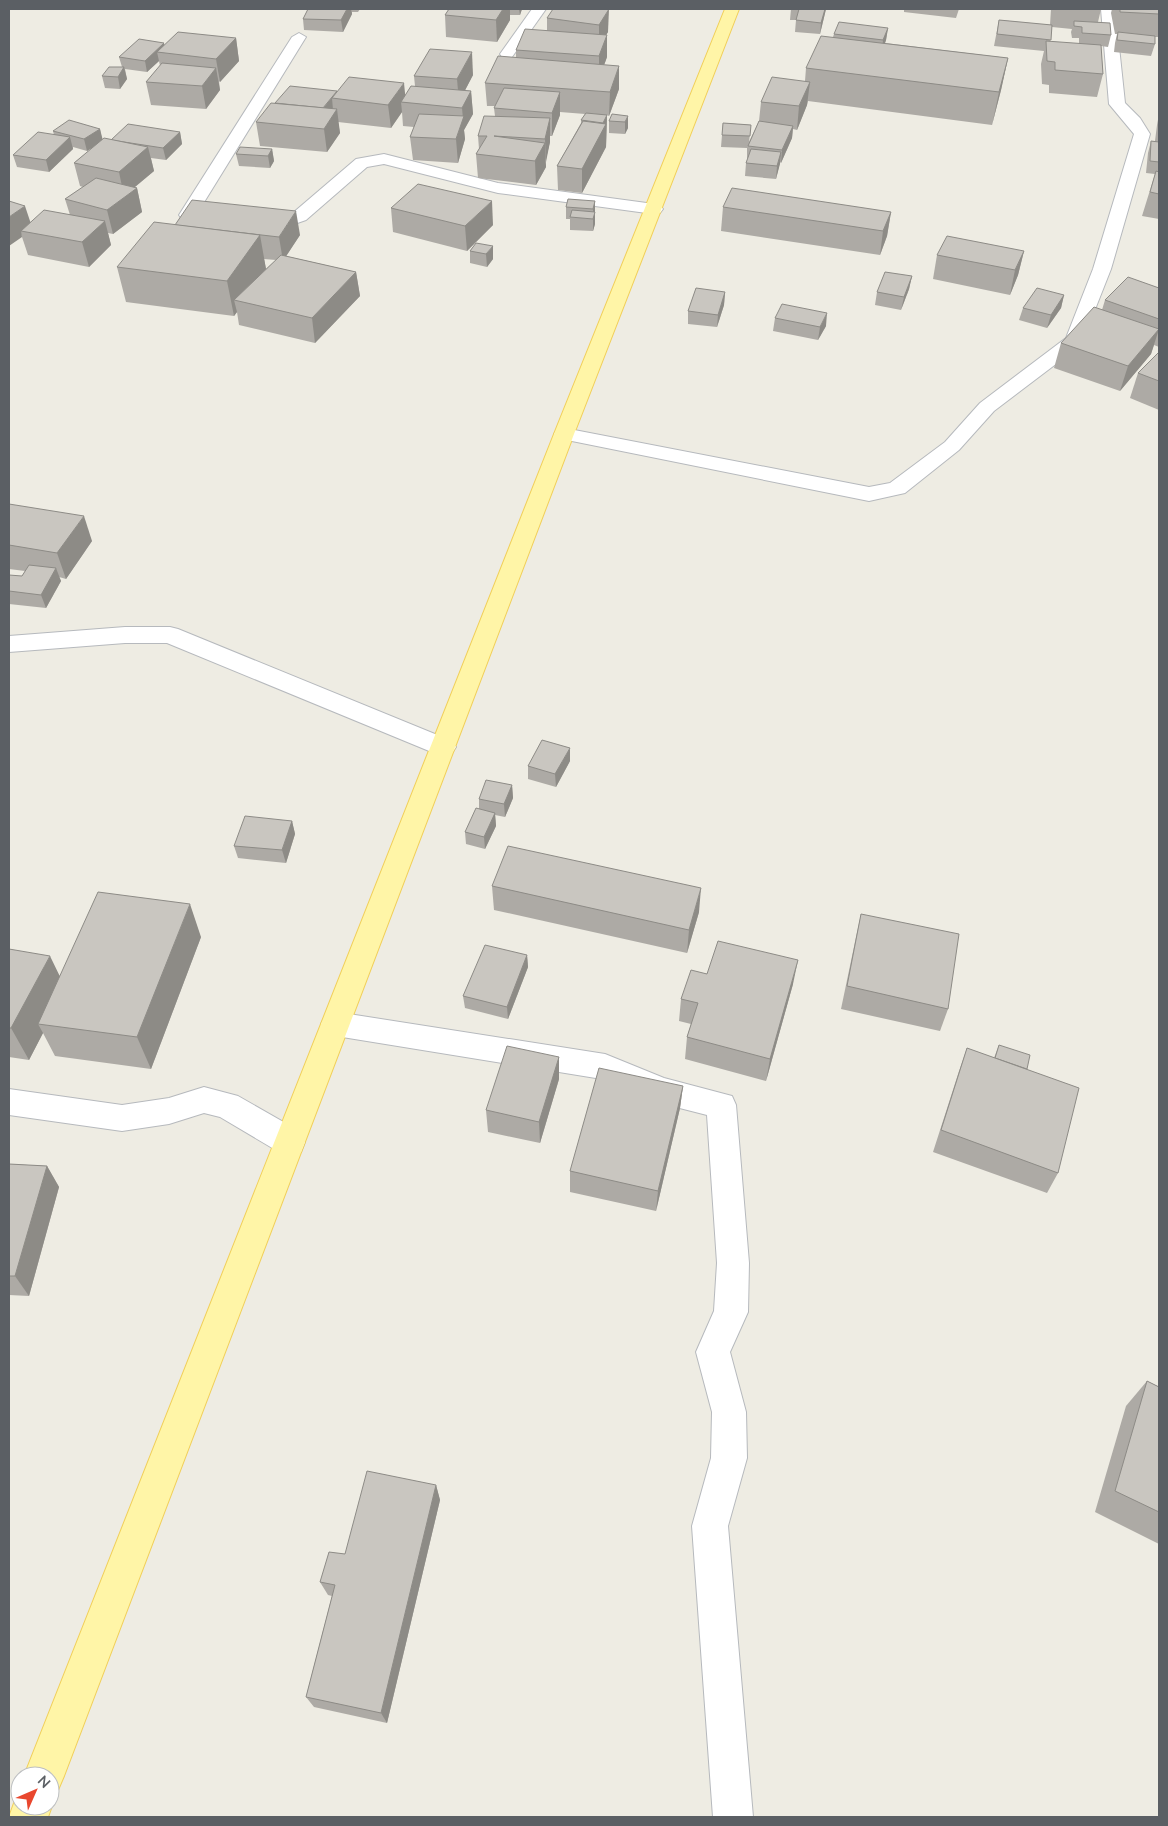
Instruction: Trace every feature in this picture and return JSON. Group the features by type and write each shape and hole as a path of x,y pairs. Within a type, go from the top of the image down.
{"main road":[{"path":"48,1766 564,434 732,9"}],"street":[{"path":"507,54 539,9"},
{"path":"564,434 869,494 897,488 952,446 987,407 1074,341 1102,269 1142,134 1134,121 1117,104 1108,9"},
{"path":"220,221 188,216 298,37"},
{"path":"247,223 283,223 300,216 362,163 384,159 498,188 654,209"},
{"path":"9,644 125,635 170,636 443,747"},
{"path":"336,1024 605,1067 660,1090 721,1105 733,1263 731,1312 713,1352 729,1412 729,1458 710,1526 733,1817"},
{"path":"9,1102 122,1118 169,1111 204,1100 227,1105 290,1142"}],"building":[{"path":"308,9 347,9 341,20 303,19"},
{"path":"449,9 503,9 496,20 445,15"},
{"path":"553,9 609,9 599,25 547,18"},
{"path":"799,9 825,9 821,23 796,20"},
{"path":"1120,9 1159,9 1159,14 1120,12"},
{"path":"999,20 1052,25 1051,40 997,34"},
{"path":"1074,21 1110,23 1111,35 1082,33 1082,27 1074,26"},
{"path":"839,22 888,28 883,40 834,34"},
{"path":"525,29 607,35 599,56 516,50"},
{"path":"178,32 236,38 216,59 157,52"},
{"path":"1118,32 1155,36 1155,44 1117,40"},
{"path":"821,36 1008,58 999,92 806,68"},
{"path":"139,39 164,43 145,61 119,57"},
{"path":"1046,41 1101,45 1103,74 1055,70 1055,62 1047,61"},
{"path":"430,49 472,52 457,79 414,76"},
{"path":"498,56 619,66 610,92 485,83"},
{"path":"162,63 216,68 202,86 146,82"},
{"path":"109,67 124,67 118,77 102,76"},
{"path":"349,77 404,83 388,105 332,98"},
{"path":"772,77 810,82 799,106 761,102"},
{"path":"290,86 337,91 323,108 275,103"},
{"path":"411,86 471,91 462,108 401,102"},
{"path":"504,88 560,92 552,113 494,108"},
{"path":"271,103 337,109 324,129 256,122"},
{"path":"586,113 607,115 603,123 581,120"},
{"path":"419,114 464,116 456,139 410,137"},
{"path":"612,114 628,116 625,122 609,121"},
{"path":"484,116 550,118 545,139 494,136 545,143 535,161 476,154 487,136 478,136"},
{"path":"69,120 100,129 84,139 53,131"},
{"path":"583,121 606,124 582,169 557,166"},
{"path":"759,121 793,126 782,150 748,146"},
{"path":"723,123 751,125 750,136 722,135"},
{"path":"128,124 180,132 163,148 111,140"},
{"path":"38,132 70,137 46,160 13,155"},
{"path":"104,138 148,147 119,172 74,163"},
{"path":"1151,141 1159,142 1159,162 1150,161"},
{"path":"240,147 272,149 268,156 236,154"},
{"path":"751,149 781,152 777,166 746,163"},
{"path":"1156,171 1159,172 1159,194 1150,192"},
{"path":"96,178 137,188 107,210 65,199"},
{"path":"418,184 492,201 465,226 391,208"},
{"path":"732,188 891,212 883,231 723,207"},
{"path":"568,199 595,201 593,209 566,207"},
{"path":"192,200 296,211 279,237 175,225"},
{"path":"9,201 25,206 9,217"},
{"path":"44,210 105,221 82,242 21,231"},
{"path":"572,210 595,212 593,219 570,217"},
{"path":"154,222 260,235 227,281 117,267"},
{"path":"947,236 1024,251 1015,270 937,255"},
{"path":"476,243 493,246 486,254 470,251"},
{"path":"281,255 356,272 312,318 234,300"},
{"path":"885,272 912,276 904,297 877,292"},
{"path":"1128,277 1159,288 1159,319 1105,300"},
{"path":"696,288 725,292 718,315 688,311"},
{"path":"1037,288 1064,295 1051,315 1023,308"},
{"path":"782,304 827,313 820,327 775,318"},
{"path":"1094,307 1159,329 1128,366 1061,343"},
{"path":"1159,352 1159,381 1138,373"},
{"path":"9,504 84,516 57,553 9,545"},
{"path":"29,565 56,568 41,595 9,591 9,575 22,576"},
{"path":"542,740 570,748 555,774 528,766"},
{"path":"486,780 512,785 504,804 479,799"},
{"path":"476,808 495,813 484,837 465,832"},
{"path":"245,816 292,821 282,850 234,846"},
{"path":"508,846 701,888 689,930 492,886"},
{"path":"98,892 190,904 137,1037 38,1024"},
{"path":"861,914 959,934 948,1009 847,986"},
{"path":"718,941 798,960 770,1059 687,1037 698,1003 681,999 691,970 707,974"},
{"path":"485,945 527,955 507,1007 463,996"},
{"path":"9,949 50,956 11,1028 9,1028"},
{"path":"999,1045 1030,1055 1027,1069 995,1058"},
{"path":"507,1046 559,1057 539,1122 486,1110"},
{"path":"967,1048 1079,1088 1058,1173 941,1130"},
{"path":"599,1068 683,1086 658,1191 570,1171"},
{"path":"9,1164 47,1166 15,1276 9,1276"},
{"path":"1147,1381 1159,1387 1159,1512 1115,1491"},
{"path":"367,1471 436,1485 381,1713 306,1697 335,1585 320,1582 329,1552 345,1554"}]}
